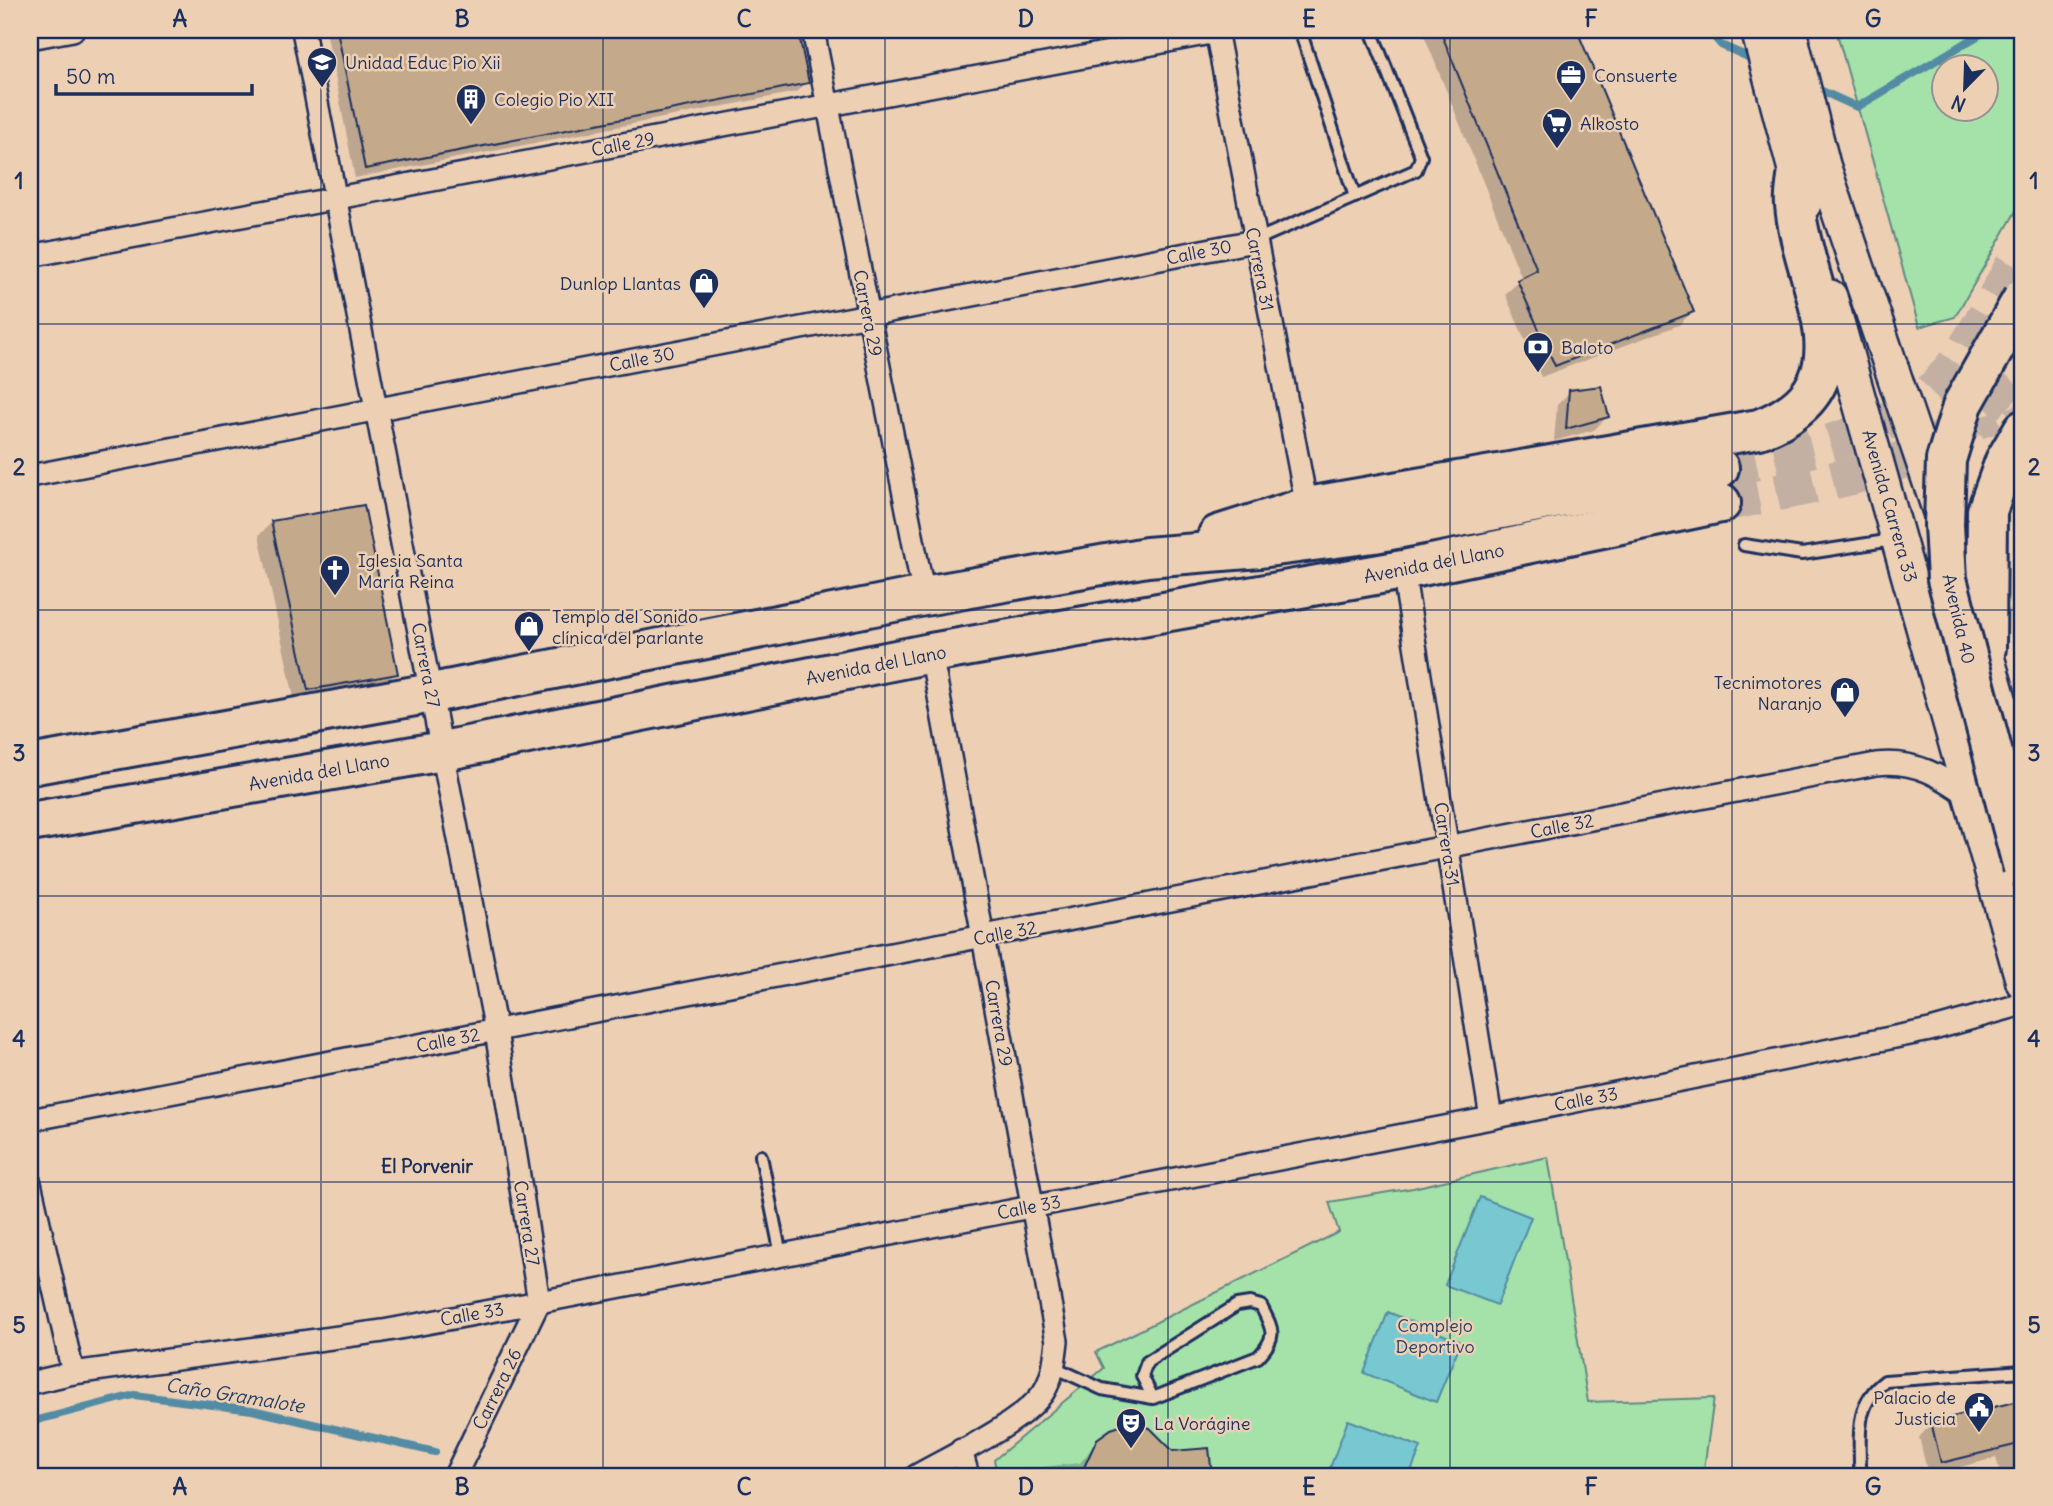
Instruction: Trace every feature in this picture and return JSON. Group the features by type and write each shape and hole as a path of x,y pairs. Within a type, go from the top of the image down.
{"highway":[{"path":"1147,557 1307,507 1759,429 1787,416 1809,394 1817,381 1826,352 1824,322 1795,205 1797,178"},
{"name":"Avenida 40","path":"2023,298 1963,404 1947,460 1944,525 1947,579 2023,868"},
{"path":"1986,648 1987,511 1995,485 2023,430"},
{"name":"Avenida del Llano","path":"30,765 432,693 924,596 1147,557 1260,548 1720,485 1403,570 932,653 443,751 30,822"}],"main road":[{"name":"Avenida Carrera 33","path":"1770,36 1797,64 1792,104 1797,178 2023,982"},
{"name":"Avenida Carrera 33","path":"1770,36 1792,104 1823,165 2016,735 2023,782"}],"street":[{"path":"30,38 73,30"},
{"name":"Carrera 27","path":"303,30 496,1031 539,1302"},
{"name":"Carrera 29","path":"813,30 924,596"},
{"name":"Calle 29","path":"30,256 1218,30"},
{"name":"Carrera 31","path":"1218,30 1254,241 1307,507"},
{"name":"Calle 30","path":"30,476 1254,241"},
{"path":"1995,485 2023,458"},
{"name":"Carrera 31","path":"1403,570 1491,1118"},
{"name":"Carrera 29","path":"932,653 1057,1341 1054,1367 1044,1391 1028,1411 961,1450"},
{"name":"Calle 32","path":"30,1120 1888,762 1912,765 1943,776 1973,798"},
{"name":"Calle 33","path":"30,1383 73,1373 383,1331 539,1302 1491,1118 1930,1030 2023,1004"},
{"path":"30,1183 73,1373"},
{"name":"Carrera 26","path":"461,1474 539,1302"},
{"path":"916,1476 961,1450 968,1476"}],"lane":[{"path":"1300,30 1355,197"},
{"path":"1254,241 1416,170 1421,157 1371,30"},
{"path":"1744,545 1801,554 1899,540"},
{"path":"761,1156 781,1255"},
{"path":"1054,1367 1102,1389 1153,1398 1258,1357 1270,1344 1273,1330 1261,1306 1250,1303 1237,1305 1147,1362 1142,1376 1153,1398"},
{"path":"1860,1476 1862,1406 1870,1392 1885,1381 2023,1371"}],"green space":[{"path":"1836,30 2023,30 2023,199 1955,317 1919,327"},
{"name":"Complejo Deportivo","path":"1548,1157 1588,1402 1714,1398 1703,1476 998,1476 994,1460 1104,1368 1096,1352 1339,1232 1329,1202 1413,1188"}],"water":[{"path":"1480,1197 1531,1217 1497,1305 1445,1285"},
{"path":"1388,1312 1461,1342 1436,1402 1364,1373"},
{"path":"1348,1420 1421,1447 1409,1476 1327,1476"}],"building":[{"name":"Colegio Pio XII","path":"337,30 798,30 809,83 365,169"},
{"name":"Alkosto","path":"1440,30 1577,30 1694,312 1555,366 1517,280 1537,270"},
{"path":"1601,386 1609,417 1566,429 1569,390"},
{"name":"Iglesia Santa María Reina","path":"364,505 398,674 308,690 271,521"},
{"name":"Palacio de Justicia","path":"2023,1400 2023,1443 1941,1463 1931,1422"},
{"name":"La Vorágine","path":"1126,1424 1150,1428 1173,1451 1209,1448 1212,1476 1080,1476 1097,1439 1111,1429"}],"waterway":[{"path":"1708,30 1721,45 1757,61"},
{"path":"1813,87 1857,107 1986,31 2023,31"},
{"name":"Caño Gramalote","path":"30,1422 134,1395 252,1410 435,1452"},
{"name":"Caño Gramalote","path":"486,1472 496,1476"}],"tunnel":[{"path":"1719,468 1838,441 1868,430 1921,400 1941,382 1963,354 2023,250"},
{"path":"1721,503 1864,473 1919,453 1964,423 1996,393 2023,362"},
{"path":"1950,438 2023,414"}],"place":[{"name":"Unidad Educ Pio Xii","path":"322,89"},
{"name":"Consuerte","path":"1571,102"},
{"name":"Colegio Pio XII","path":"471,126"},
{"name":"Alkosto","path":"1557,150"},
{"name":"Dunlop Llantas","path":"704,310"},
{"name":"Baloto","path":"1538,374"},
{"name":"Iglesia Santa María Reina","path":"335,597"},
{"name":"Templo del Sonido clínica del parlante","path":"529,653"},
{"name":"Tecnimotores Naranjo","path":"1845,719"},
{"name":"Palacio de Justicia","path":"1979,1434"},
{"name":"La Vorágine","path":"1131,1450"}],"district":[{"name":"El Porvenir","path":"427,1166"}]}
